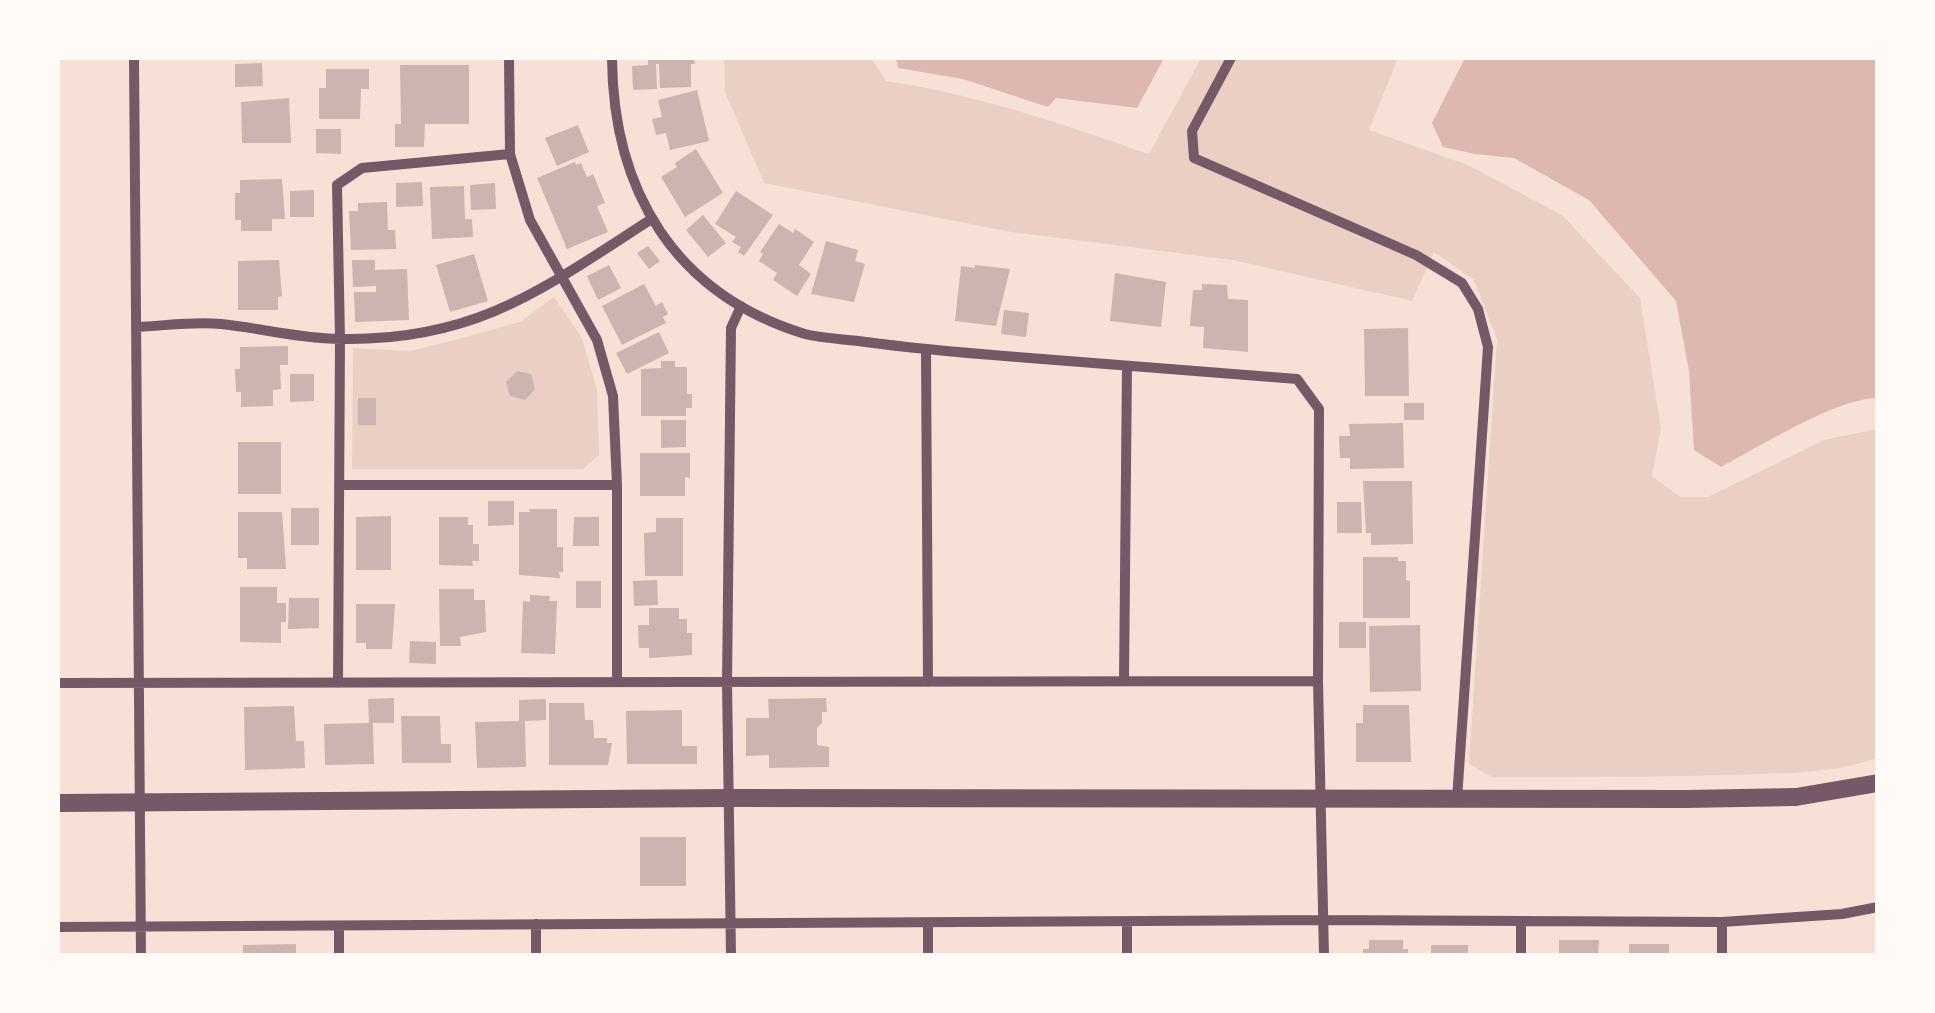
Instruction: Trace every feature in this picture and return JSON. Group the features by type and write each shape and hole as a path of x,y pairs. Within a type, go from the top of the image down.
{"street":[{"path":"134,58 142,956"},
{"path":"510,58 510,154 530,220 597,340 613,396 617,682"},
{"path":"612,58 612,97 622,150 650,220 686,264 741,306 807,334 926,350 1298,379 1319,408 1318,681 1324,956"},
{"path":"1231,58 1192,131 1194,158 1416,255 1462,282 1478,309 1488,347 1458,799"},
{"path":"338,683 337,185 362,168 510,154"},
{"path":"136,327 217,324 340,339 399,337 456,327 512,306 650,220"},
{"path":"731,956 727,682 730,328 741,306"},
{"path":"926,350 928,682"},
{"path":"1124,681 1127,366"},
{"path":"339,485 617,484"},
{"path":"58,683 1318,681"},
{"path":"58,803 1796,797 1878,783"},
{"path":"58,927 1324,920 1722,922 1842,914 1878,907"},
{"path":"1127,922 1127,956"},
{"path":"1521,922 1521,956"},
{"path":"1722,922 1722,956"},
{"path":"536,924 536,956"},
{"path":"928,924 928,956"},
{"path":"338,928 339,956"}],"shaded area":[{"path":"724,58 871,58 886,81 986,102 1149,154 1201,58 1398,58 1369,130 1468,165 1562,215 1640,298 1661,428 1652,476 1680,497 1708,497 1824,440 1877,429 1877,758 1806,772 1672,776 1492,777 1469,764 1497,339 1474,280 1434,252 1412,301 1233,260 1011,232 764,183 725,92"},
{"path":"896,58 1164,58 1137,108 1056,98 1048,107 963,79 898,68"},
{"path":"1465,58 1877,58 1877,398 1820,415 1721,467 1694,450 1689,371 1676,301 1589,200 1514,158 1443,147 1432,123"},
{"path":"554,297 582,338 597,390 599,455 583,469 352,469 353,348 410,351 466,337 520,322"}],"building":[{"path":"648,58 694,58 691,87 660,88 656,64 657,89 633,90 632,66 648,65"},
{"path":"262,63 263,86 235,87 235,64"},
{"path":"400,65 469,65 469,124 425,124 424,147 395,147 395,124 401,124"},
{"path":"326,69 369,69 369,89 361,89 360,119 319,119 319,88 326,88"},
{"path":"697,90 709,141 670,150 666,133 656,135 652,119 662,117 658,100"},
{"path":"289,98 291,143 242,143 241,102"},
{"path":"578,125 589,152 557,166 545,138"},
{"path":"316,129 341,129 341,154 316,153"},
{"path":"696,149 723,193 685,217 661,177"},
{"path":"581,163 587,177 593,174 605,203 597,206 608,232 567,249 537,178"},
{"path":"282,179 285,219 272,219 272,231 241,231 241,220 235,220 235,193 240,193 240,180"},
{"path":"422,182 423,206 396,207 396,183"},
{"path":"495,183 496,209 471,210 470,185"},
{"path":"464,186 465,219 472,219 473,237 432,239 430,187"},
{"path":"314,190 314,217 290,217 290,191"},
{"path":"736,191 773,215 744,256 738,252 741,247 732,242 736,237 715,224"},
{"path":"387,202 388,230 395,230 396,249 351,250 349,211 358,211 358,203"},
{"path":"703,215 726,243 708,257 686,230"},
{"path":"779,224 814,242 799,265 811,274 797,296 773,280 777,273 759,261 763,254 760,252"},
{"path":"826,241 858,250 855,261 865,264 854,302 811,294"},
{"path":"648,246 660,261 649,269 637,253"},
{"path":"474,254 488,301 450,312 436,265"},
{"path":"279,260 282,296 278,297 278,310 238,310 238,261"},
{"path":"352,260 375,260 375,270 407,269 409,320 355,322 354,292 376,292 376,286 353,287"},
{"path":"609,265 621,288 598,300 587,276"},
{"path":"961,266 1010,269 996,326 955,321"},
{"path":"1115,273 1166,282 1161,327 1110,321"},
{"path":"644,284 656,306 662,302 668,314 663,317 666,323 622,345 602,306"},
{"path":"1202,284 1227,285 1228,299 1248,300 1248,352 1203,348 1204,327 1190,326 1193,290 1202,290"},
{"path":"1004,310 1029,313 1026,337 1001,334"},
{"path":"1408,328 1409,396 1365,396 1364,329"},
{"path":"659,332 669,353 627,374 616,353"},
{"path":"288,346 288,365 280,365 281,389 273,390 273,406 241,407 235,369 240,369 240,347"},
{"path":"661,361 675,361 675,367 687,367 687,394 692,394 692,408 686,408 686,416 641,416 641,369 661,368"},
{"path":"517,371 531,374 535,389 525,400 510,396 506,382"},
{"path":"290,374 314,374 314,401 290,402"},
{"path":"358,398 376,398 376,425 358,425"},
{"path":"1404,403 1424,403 1424,420 1404,420"},
{"path":"661,420 686,420 686,447 661,448"},
{"path":"1403,423 1404,468 1350,469 1350,458 1340,458 1339,436 1350,436 1349,424"},
{"path":"238,442 281,442 281,494 238,494"},
{"path":"640,453 690,453 685,496 640,496"},
{"path":"1363,481 1412,481 1413,544 1371,545 1371,533 1366,533"},
{"path":"488,501 514,501 514,525 488,526"},
{"path":"1337,502 1361,502 1362,533 1337,533"},
{"path":"291,508 319,508 319,545 291,545"},
{"path":"529,509 557,509 557,547 563,547 560,578 519,575 519,512 530,512"},
{"path":"238,512 282,512 286,569 247,569 247,558 238,558"},
{"path":"391,516 391,570 356,570 356,517"},
{"path":"439,517 468,517 468,525 473,525 473,544 479,544 479,561 472,561 473,566 439,565"},
{"path":"574,517 599,517 599,546 573,546"},
{"path":"656,518 683,518 683,576 645,576 644,533 656,532"},
{"path":"1363,557 1398,557 1398,561 1406,561 1410,618 1363,618"},
{"path":"657,580 658,605 634,606 633,581"},
{"path":"576,581 601,581 601,608 576,608"},
{"path":"240,587 277,587 277,603 286,603 281,643 240,642"},
{"path":"439,589 474,589 474,600 485,600 486,632 460,637 461,646 440,646"},
{"path":"530,595 550,596 549,601 557,601 555,654 521,653 523,601 530,602"},
{"path":"289,598 319,598 319,628 288,629"},
{"path":"356,604 395,604 392,649 366,649 366,643 356,643"},
{"path":"649,608 679,608 679,619 687,619 687,633 692,633 692,655 649,658 649,648 639,648 638,625 649,625"},
{"path":"1339,622 1366,622 1366,648 1339,648"},
{"path":"1420,625 1421,691 1370,692 1369,626"},
{"path":"410,641 436,642 436,664 409,663"},
{"path":"394,698 394,723 373,723 374,764 325,765 324,724 369,723 368,699"},
{"path":"826,698 827,712 822,712 822,723 817,728 817,745 829,747 829,767 769,768 769,755 746,756 746,718 769,718 768,699"},
{"path":"546,699 546,720 525,721 526,767 477,768 475,722 519,721 519,700"},
{"path":"549,703 584,703 585,720 593,720 594,738 607,738 607,743 612,743 608,765 549,765"},
{"path":"1363,705 1409,705 1411,762 1356,762 1356,723 1363,723"},
{"path":"294,706 296,741 304,741 305,768 245,770 244,707"},
{"path":"682,710 682,746 697,746 697,764 627,764 626,711"},
{"path":"401,716 440,716 441,744 451,744 451,763 402,763"},
{"path":"640,837 686,837 686,886 640,886"},
{"path":"1369,940 1403,940 1408,956 1363,956 1363,949 1369,949"},
{"path":"1559,940 1599,940 1598,956 1559,956"},
{"path":"296,944 296,956 243,956 243,945"},
{"path":"1629,944 1669,944 1669,956 1629,956"},
{"path":"1431,945 1468,945 1468,956 1431,956"}]}
